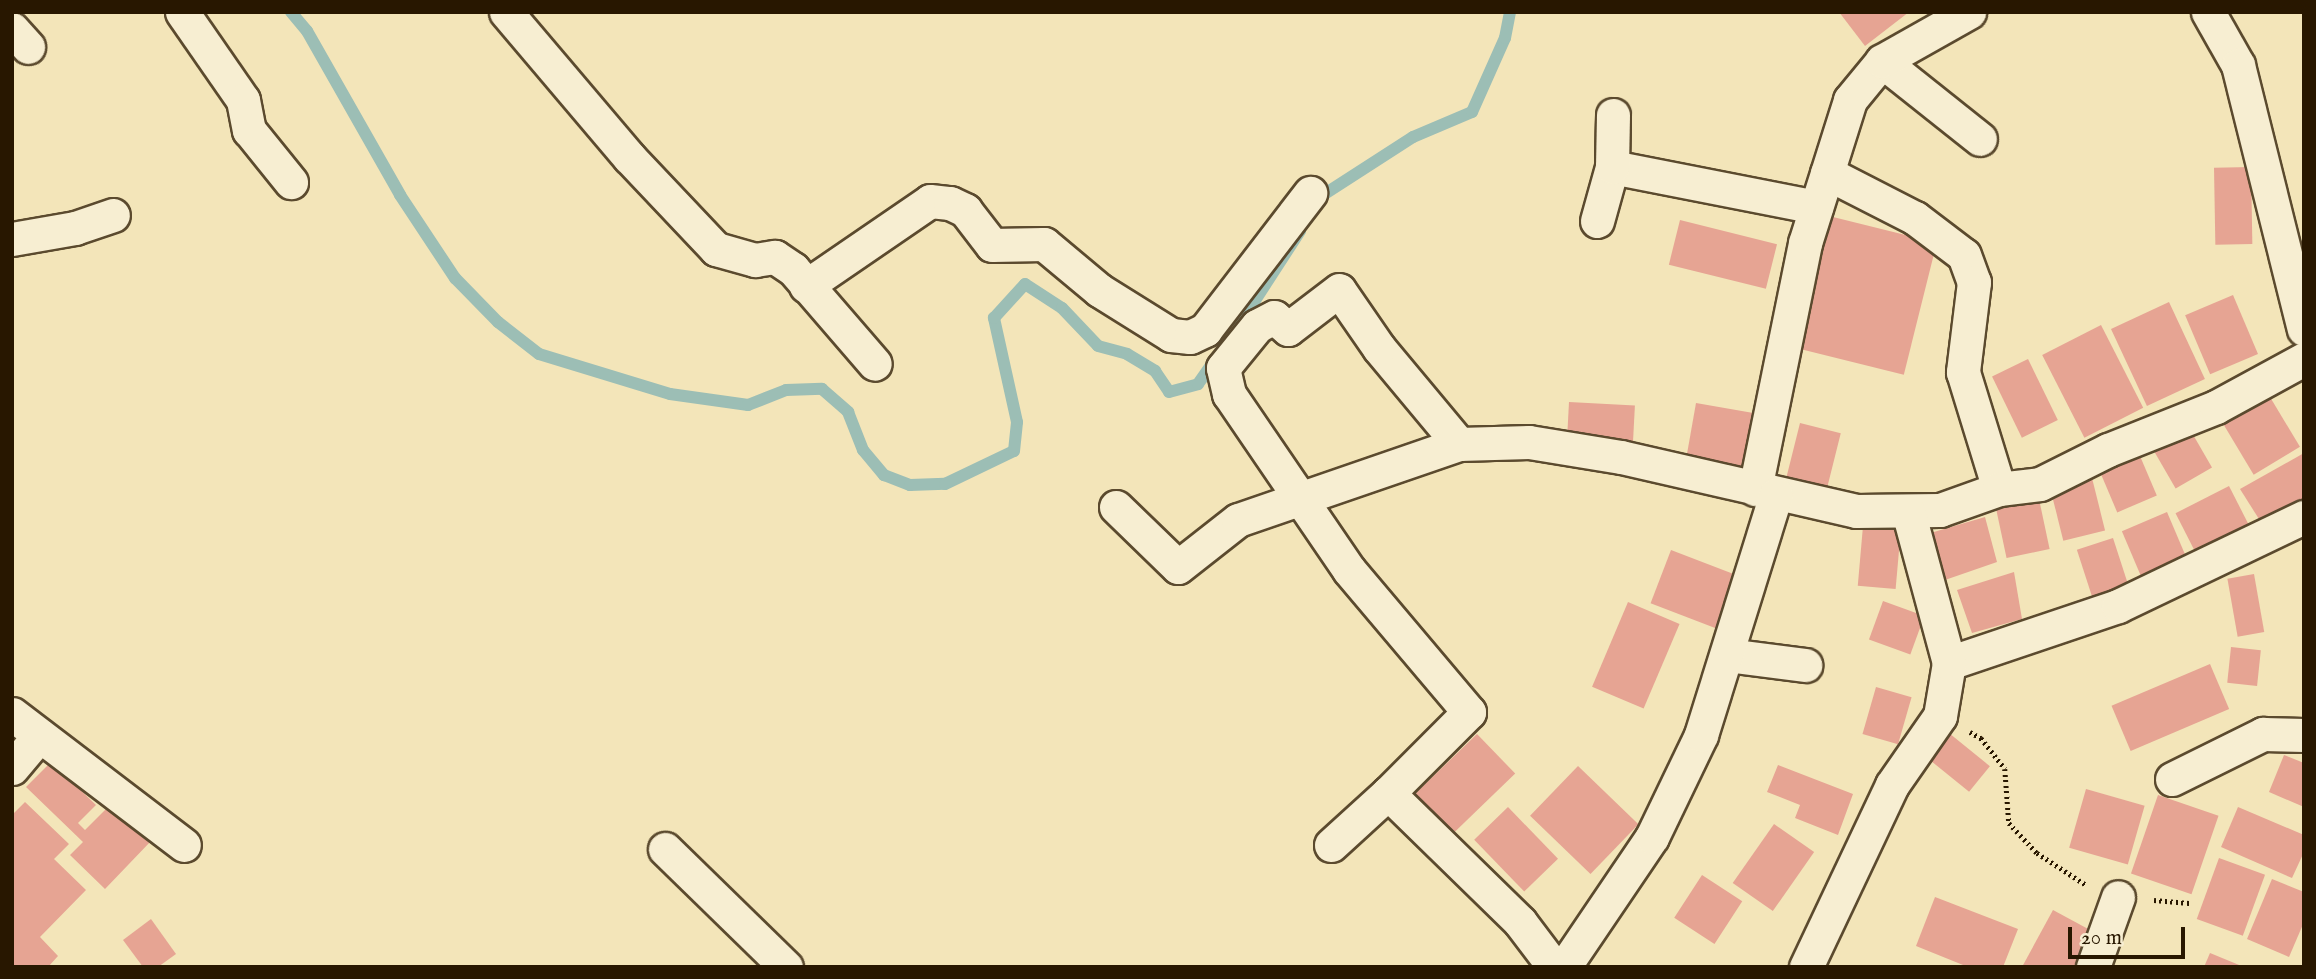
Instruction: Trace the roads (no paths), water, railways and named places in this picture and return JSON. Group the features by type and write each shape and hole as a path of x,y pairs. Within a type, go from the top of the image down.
{"street":[{"path":"182,12 243,100 249,130 291,182"},
{"path":"506,12 629,157 716,248 755,260 775,257 793,268 876,364"},
{"path":"1564,967 1652,837 1701,735 1727,655 1765,491 1805,243 1850,100 1882,61 1969,12"},
{"path":"2208,12 2238,65 2304,329"},
{"path":"1882,61 1980,139"},
{"path":"1597,221 1612,167 1613,116"},
{"path":"1612,167 1816,207"},
{"path":"1827,173 1915,218 1964,255 1974,282 1963,372 1999,489"},
{"path":"806,286 930,201 965,210 992,245 1005,248 1025,242 1044,244 1099,290 1171,334 1190,337 1205,330 1310,193"},
{"path":"12,239 75,228 113,215"},
{"path":"1331,845 1388,793 1469,712 1349,570 1229,394 1223,368 1257,326 1274,317 1288,329 1339,290 1379,348 1459,444"},
{"path":"1115,507 1178,567 1238,520 1459,444 1529,442 1575,449 1856,511 1940,510 1999,489 2040,484 2108,450 2216,407 2304,359"},
{"path":"1806,967 1892,785 1940,716 1949,663 1908,511"},
{"path":"1949,663 2118,606 2304,517"},
{"path":"1727,655 1805,665"},
{"path":"12,714 184,845"},
{"path":"2172,779 2263,734 2304,735"},
{"path":"12,768 39,736"},
{"path":"1388,793 1520,922 1553,967"},
{"path":"665,849 786,967"},
{"path":"2093,967 2118,897"}],"waterway":[{"path":"291,12 307,31 400,195 455,278 498,322 539,354 670,394 748,405 786,390 822,389 848,412 863,450 884,475 910,485 945,484 1014,451 1017,422 994,318 1025,284 1062,308 1098,346 1127,354 1155,371 1169,392 1198,384 1217,357"},
{"path":"1317,204 1323,195 1413,137 1472,112 1505,38 1510,12"},
{"path":"1239,325 1300,231"}]}
